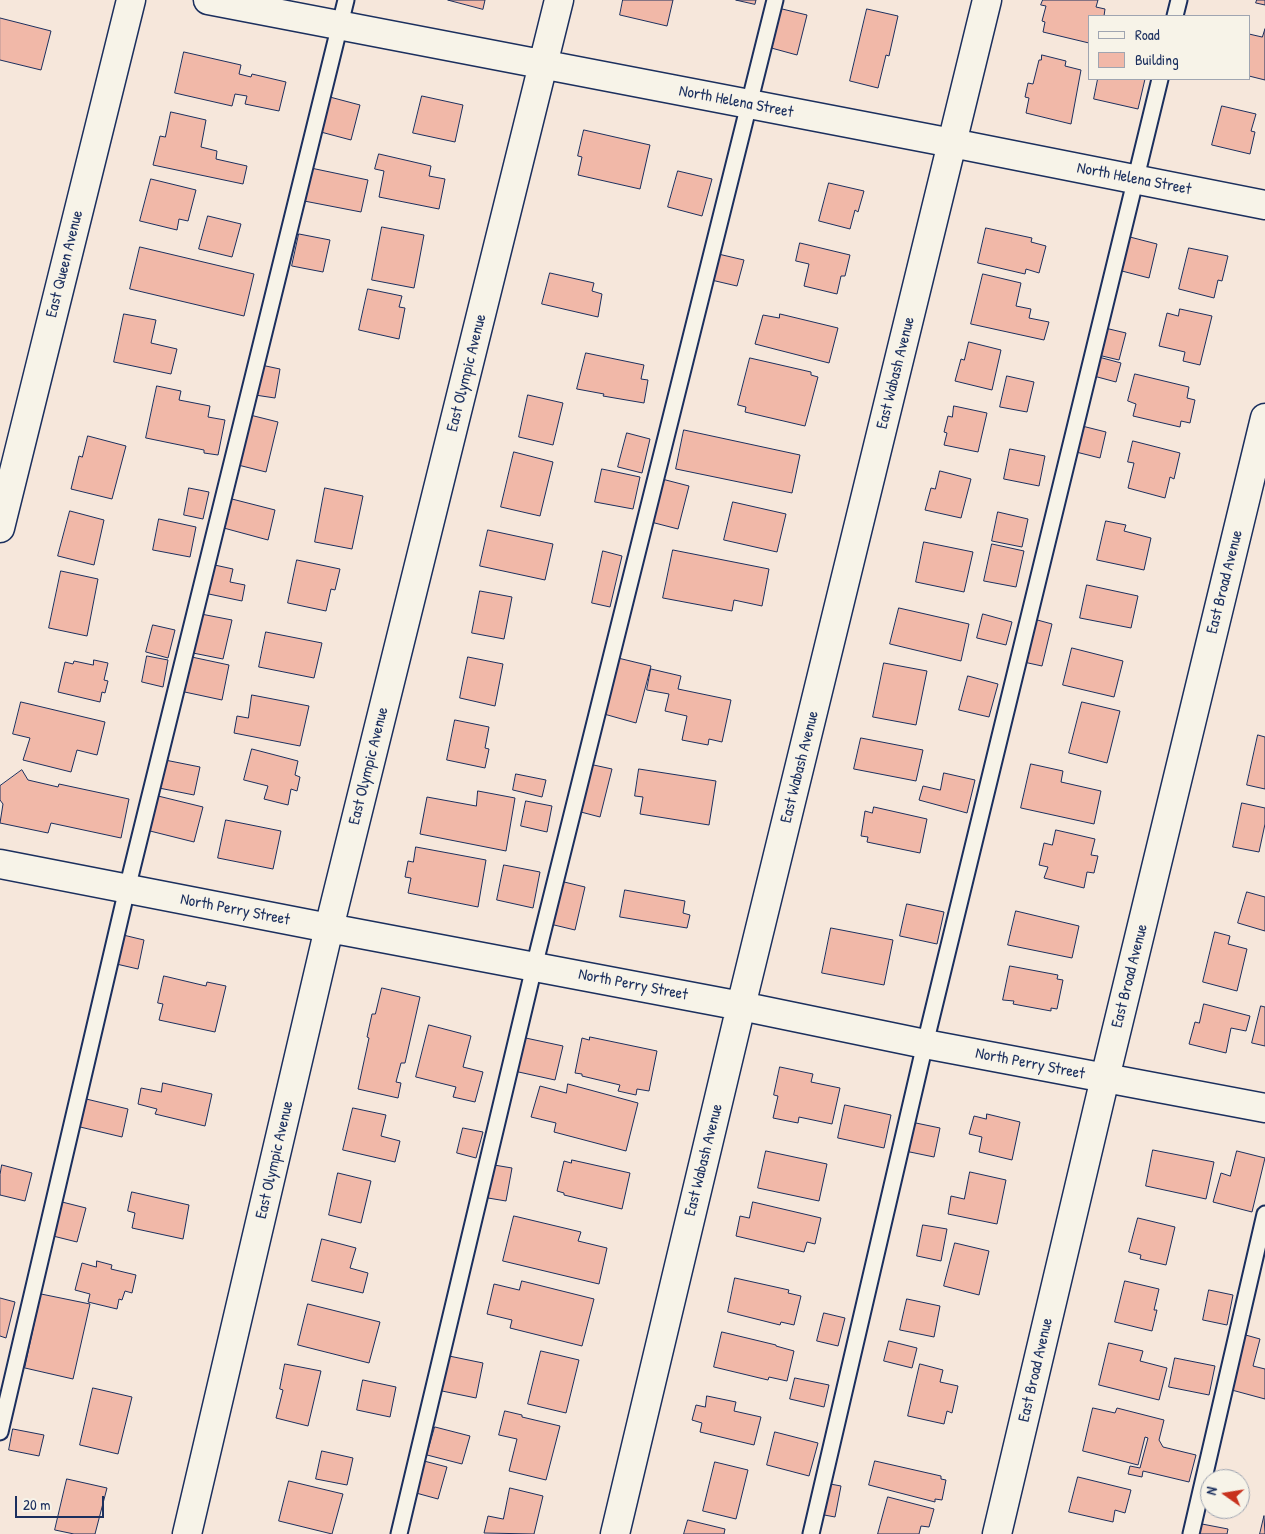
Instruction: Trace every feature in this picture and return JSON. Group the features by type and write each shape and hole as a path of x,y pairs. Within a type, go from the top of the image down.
{"street":[{"name":"East Queen Avenue","path":"0,528 131,0"},
{"name":"North Helena Street","path":"208,0 342,13 543,65 1265,205"},
{"name":"East Olympic Avenue","path":"187,1534 329,928 559,0"},
{"name":"East Wabash Avenue","path":"614,1534 987,0"},
{"name":"East Broad Avenue","path":"997,1534 1265,418"},
{"name":"North Perry Street","path":"0,864 741,1006 925,1044 1265,1108"}],"lane":[{"path":"399,1534 534,967 774,0"},
{"path":"1175,15 1179,0"},
{"path":"0,1432 127,889 342,13"},
{"path":"811,1534 925,1044 1160,80"},
{"path":"1191,1534 1265,1214"}],"building":[{"path":"448,0 485,0 483,9"},
{"path":"623,0 673,0 667,26 620,15"},
{"path":"736,0 756,0 755,4"},
{"path":"1043,0 1098,0 1096,7 1105,9 1104,15 1088,15 1088,43 1043,32 1045,22 1042,21 1046,6 1041,5"},
{"path":"1257,0 1265,0 1265,5 1256,3"},
{"path":"774,7 807,15 797,55 764,46"},
{"path":"867,9 898,16 889,56 886,55 878,88 850,81"},
{"path":"0,18 51,31 41,70 0,60"},
{"path":"1265,29 1265,80 1250,76 1250,34 1262,37"},
{"path":"184,52 241,65 239,74 251,77 252,74 286,82 279,111 245,104 247,96 235,94 232,106 175,93"},
{"path":"1042,55 1066,61 1065,66 1081,70 1071,124 1026,113 1029,98 1025,97 1028,83 1033,84"},
{"path":"1098,80 1145,80 1138,109 1094,99"},
{"path":"326,96 360,105 351,140 317,131"},
{"path":"422,96 463,105 455,142 413,133"},
{"path":"1222,106 1256,114 1251,131 1255,132 1250,154 1212,145"},
{"path":"171,112 206,120 201,147 217,151 216,159 247,166 243,184 153,165 160,136 165,137"},
{"path":"584,130 650,145 640,189 578,175 582,157 578,156"},
{"path":"379,154 431,166 429,176 445,179 439,209 379,197 384,171 375,169"},
{"path":"306,167 368,180 361,212 299,200"},
{"path":"678,171 712,179 702,216 668,207"},
{"path":"151,179 196,190 188,221 179,219 177,230 140,221"},
{"path":"829,183 864,191 858,212 855,210 850,229 819,221"},
{"path":"208,216 241,224 232,257 199,249"},
{"path":"382,227 424,235 414,288 372,280"},
{"path":"986,228 1032,238 1031,242 1046,246 1039,273 1026,269 1025,274 978,263"},
{"path":"299,234 330,240 323,272 292,266"},
{"path":"1126,236 1157,244 1149,278 1118,270"},
{"path":"800,243 850,255 845,276 841,276 837,294 804,286 809,264 796,261"},
{"path":"140,247 254,274 244,316 130,289"},
{"path":"1189,248 1228,256 1222,281 1218,280 1214,298 1179,289"},
{"path":"714,253 744,260 737,286 707,279"},
{"path":"550,273 594,283 592,291 602,294 598,317 542,304"},
{"path":"983,274 1021,283 1016,306 1031,309 1029,318 1049,322 1044,340 971,324"},
{"path":"368,289 402,296 399,307 405,308 399,339 359,330"},
{"path":"1180,309 1212,316 1200,365 1183,361 1185,352 1159,346 1167,313 1178,316"},
{"path":"124,314 156,320 151,343 177,349 171,374 114,362"},
{"path":"780,314 838,328 829,363 755,344 763,315 779,318"},
{"path":"1105,328 1126,333 1119,360 1098,355"},
{"path":"969,342 1001,350 992,390 955,381 961,359 964,360"},
{"path":"586,353 644,365 641,379 648,380 644,403 603,396 604,394 577,389"},
{"path":"1095,356 1121,363 1116,382 1090,375"},
{"path":"750,358 811,372 811,375 818,377 805,426 745,412 746,407 738,405"},
{"path":"261,365 280,369 275,398 255,395"},
{"path":"1135,374 1189,387 1187,398 1195,400 1190,423 1181,421 1180,427 1133,416 1136,404 1128,401"},
{"path":"1007,376 1034,382 1027,412 1000,407"},
{"path":"157,386 181,391 179,400 210,406 208,417 225,420 218,455 204,453 204,450 146,438"},
{"path":"528,395 563,403 553,445 519,437"},
{"path":"954,406 987,413 978,452 944,445 947,433 944,432 948,416 952,417"},
{"path":"246,414 278,422 266,472 234,464"},
{"path":"1078,425 1106,432 1100,458 1072,451"},
{"path":"684,430 800,455 792,493 676,469"},
{"path":"627,433 650,439 642,473 618,467"},
{"path":"88,436 126,446 112,499 71,489 79,456 82,457"},
{"path":"1133,441 1180,453 1174,479 1170,477 1165,498 1128,488 1134,463 1128,462"},
{"path":"1010,449 1045,456 1039,486 1004,479"},
{"path":"514,452 553,462 540,516 501,507"},
{"path":"602,469 640,477 633,509 595,502"},
{"path":"940,471 971,479 961,518 925,510 931,488 935,489"},
{"path":"658,478 689,486 678,529 647,521"},
{"path":"189,488 209,492 203,519 184,515"},
{"path":"325,488 363,496 352,549 315,542"},
{"path":"228,498 275,510 268,540 220,527"},
{"path":"733,502 786,514 777,552 724,540"},
{"path":"70,511 104,520 94,565 58,556"},
{"path":"998,512 1028,519 1022,547 992,541"},
{"path":"159,519 196,527 190,557 153,550"},
{"path":"1106,521 1126,525 1124,531 1151,538 1144,570 1097,560"},
{"path":"488,530 553,544 545,580 480,566"},
{"path":"924,542 973,552 964,592 916,582"},
{"path":"992,544 1024,551 1016,587 984,581"},
{"path":"673,550 769,569 762,606 734,600 732,611 663,598"},
{"path":"603,551 622,556 610,607 592,603"},
{"path":"297,560 340,569 335,590 331,589 326,611 288,603"},
{"path":"210,564 233,569 230,582 245,585 242,601 204,593"},
{"path":"61,571 98,579 87,636 49,628"},
{"path":"1087,585 1138,596 1131,628 1080,618"},
{"path":"480,591 512,597 504,639 472,633"},
{"path":"899,608 969,624 961,661 890,644"},
{"path":"201,614 232,620 223,659 193,653"},
{"path":"983,614 1012,622 1006,645 977,638"},
{"path":"1030,618 1052,624 1042,666 1019,661"},
{"path":"153,625 175,630 168,658 146,652"},
{"path":"266,632 322,643 314,678 259,667"},
{"path":"1072,648 1123,661 1114,697 1063,685"},
{"path":"147,656 168,660 163,687 142,682"},
{"path":"187,656 229,665 222,700 180,691"},
{"path":"468,657 503,664 495,706 460,698"},
{"path":"618,658 651,666 636,723 604,714"},
{"path":"94,660 108,663 104,680 108,681 105,693 102,692 100,702 58,692 65,662 73,664 74,661 93,665"},
{"path":"884,663 927,671 916,725 873,717"},
{"path":"651,669 681,676 678,689 731,700 722,742 709,739 708,745 682,740 687,716 665,711 669,694 647,690"},
{"path":"968,676 998,684 989,717 959,710"},
{"path":"252,695 309,706 300,746 234,733 237,716 248,718"},
{"path":"21,702 105,722 97,755 77,750 71,772 23,760 30,738 13,734"},
{"path":"1082,702 1120,711 1107,763 1069,753"},
{"path":"455,720 489,727 485,748 489,749 485,768 447,760"},
{"path":"1258,735 1265,737 1265,789 1247,785"},
{"path":"861,738 923,750 916,781 854,769"},
{"path":"252,749 298,761 295,775 300,777 297,791 291,789 288,805 264,799 268,786 244,780"},
{"path":"165,760 200,767 194,795 159,788"},
{"path":"589,764 612,769 600,817 577,811"},
{"path":"1031,764 1063,771 1061,782 1101,791 1094,824 1021,808"},
{"path":"639,769 716,781 709,825 640,814 643,797 635,796"},
{"path":"22,770 28,780 58,787 59,784 129,799 121,838 51,823 48,833 0,823 3,804 0,800 0,786"},
{"path":"944,773 975,780 967,813 919,800 923,786 940,790"},
{"path":"516,774 546,780 542,797 513,790"},
{"path":"478,791 515,798 506,851 420,834 427,797 476,806"},
{"path":"154,795 203,807 194,842 146,830"},
{"path":"526,801 552,806 547,832 521,826"},
{"path":"1242,803 1265,808 1265,824 1259,852 1233,847"},
{"path":"874,807 927,819 920,853 867,842 868,837 861,836 865,811 872,813"},
{"path":"226,820 281,831 273,869 218,858"},
{"path":"1056,830 1095,839 1091,855 1098,856 1094,873 1087,872 1084,888 1044,878 1048,867 1039,865 1044,843 1052,845"},
{"path":"416,847 486,860 478,907 408,893 411,878 405,877 408,861 413,862"},
{"path":"504,865 540,872 533,908 497,900"},
{"path":"560,881 585,887 575,930 550,924"},
{"path":"625,890 685,901 683,913 690,915 687,928 620,917"},
{"path":"1247,892 1265,897 1265,931 1238,923"},
{"path":"907,904 944,912 937,944 900,936"},
{"path":"1016,911 1079,926 1072,958 1008,945"},
{"path":"831,928 893,940 884,985 822,973"},
{"path":"1215,932 1230,936 1228,944 1247,949 1237,991 1203,982"},
{"path":"119,934 144,940 138,969 112,963"},
{"path":"1010,966 1058,975 1057,979 1063,980 1057,1009 1051,1008 1051,1011 1013,1004 1014,1001 1003,1000"},
{"path":"164,976 206,986 207,982 226,986 215,1032 159,1020 163,1004 158,1003"},
{"path":"382,988 420,997 405,1063 401,1063 396,1082 401,1083 398,1098 358,1089 372,1014 375,1014"},
{"path":"1204,1004 1250,1016 1246,1031 1231,1028 1226,1053 1189,1044 1195,1022 1199,1023"},
{"path":"1261,1006 1265,1007 1265,1046 1252,1043"},
{"path":"429,1025 471,1036 463,1067 483,1072 475,1102 453,1097 456,1087 416,1077"},
{"path":"521,1037 563,1046 555,1080 514,1071"},
{"path":"590,1037 657,1051 649,1091 637,1089 636,1095 618,1091 620,1085 575,1073 582,1038 589,1040"},
{"path":"780,1067 813,1074 811,1082 840,1088 832,1124 799,1117 798,1123 773,1118 778,1096 774,1095"},
{"path":"163,1083 212,1094 205,1126 155,1114 157,1109 138,1104 141,1088 161,1092"},
{"path":"568,1084 638,1103 626,1151 554,1132 556,1123 531,1117 540,1086 566,1093"},
{"path":"82,1098 128,1109 122,1137 76,1126"},
{"path":"845,1105 891,1115 884,1148 838,1138"},
{"path":"353,1108 386,1115 381,1136 400,1141 395,1162 343,1150"},
{"path":"987,1114 1020,1122 1012,1160 979,1152 982,1137 969,1134 974,1116 986,1119"},
{"path":"911,1122 940,1128 934,1157 905,1151"},
{"path":"463,1128 483,1132 476,1158 457,1153"},
{"path":"1153,1150 1214,1162 1206,1199 1146,1186"},
{"path":"766,1151 827,1164 819,1201 758,1188"},
{"path":"1237,1151 1265,1158 1252,1212 1213,1202 1221,1173 1230,1176"},
{"path":"572,1160 630,1173 622,1209 564,1195 564,1193 557,1191 564,1161 571,1163"},
{"path":"2,1165 32,1173 25,1201 0,1195"},
{"path":"494,1165 512,1168 506,1201 488,1198"},
{"path":"970,1172 1006,1180 997,1224 948,1214 951,1196 964,1199"},
{"path":"338,1173 371,1181 361,1223 329,1215"},
{"path":"132,1192 189,1205 183,1239 132,1228 135,1213 128,1211"},
{"path":"58,1201 86,1208 77,1242 49,1235"},
{"path":"753,1202 821,1218 815,1244 807,1242 804,1252 736,1236 740,1216 749,1218"},
{"path":"514,1216 581,1232 578,1241 607,1248 599,1284 503,1261"},
{"path":"1138,1218 1175,1227 1166,1265 1140,1259 1141,1255 1129,1252"},
{"path":"923,1225 947,1229 941,1261 917,1256"},
{"path":"322,1239 356,1248 350,1268 368,1273 363,1293 312,1281"},
{"path":"955,1243 989,1251 979,1295 944,1286"},
{"path":"97,1261 112,1265 111,1269 136,1275 132,1293 125,1291 122,1300 119,1299 117,1309 88,1302 90,1294 75,1290 82,1263 96,1267"},
{"path":"735,1278 789,1290 788,1293 801,1296 794,1325 781,1322 780,1325 728,1312"},
{"path":"522,1281 594,1299 582,1346 510,1328 512,1320 487,1314 494,1284 519,1290"},
{"path":"1125,1281 1159,1289 1152,1331 1115,1322"},
{"path":"1209,1290 1233,1295 1227,1325 1203,1320"},
{"path":"41,1294 90,1304 73,1379 25,1368"},
{"path":"0,1298 15,1302 6,1338 0,1336"},
{"path":"907,1299 940,1306 934,1337 900,1330"},
{"path":"308,1304 380,1322 369,1363 298,1345"},
{"path":"824,1313 845,1318 838,1346 817,1341"},
{"path":"722,1332 794,1351 787,1381 769,1377 768,1380 714,1367"},
{"path":"1242,1334 1260,1339 1253,1366 1265,1369 1265,1399 1228,1389"},
{"path":"889,1341 917,1348 912,1368 884,1361"},
{"path":"1109,1343 1143,1351 1140,1361 1167,1368 1159,1400 1099,1385"},
{"path":"541,1351 579,1360 566,1413 528,1404"},
{"path":"449,1356 483,1363 476,1398 442,1391"},
{"path":"1175,1358 1215,1366 1209,1395 1169,1387"},
{"path":"285,1364 321,1371 308,1426 276,1418 283,1390 280,1389"},
{"path":"920,1364 943,1370 940,1382 958,1386 952,1413 947,1411 944,1424 908,1416"},
{"path":"795,1378 829,1385 824,1407 790,1399"},
{"path":"363,1380 396,1387 390,1417 357,1410"},
{"path":"93,1388 132,1397 118,1454 80,1445"},
{"path":"707,1396 736,1402 734,1411 761,1417 754,1445 700,1432 702,1423 692,1420 696,1405 705,1407"},
{"path":"1093,1408 1115,1413 1117,1408 1164,1420 1159,1440 1163,1447 1196,1455 1189,1482 1143,1471 1142,1477 1128,1474 1130,1466 1140,1468 1148,1438 1145,1437 1138,1465 1083,1451"},
{"path":"505,1411 560,1426 546,1480 509,1471 517,1439 499,1435"},
{"path":"435,1427 470,1436 462,1464 427,1455"},
{"path":"13,1429 44,1435 39,1456 9,1450"},
{"path":"775,1432 818,1443 809,1476 767,1465"},
{"path":"322,1451 353,1458 347,1485 316,1479"},
{"path":"424,1461 447,1467 438,1499 416,1493"},
{"path":"875,1461 941,1476 941,1479 946,1480 942,1500 935,1499 935,1502 869,1485"},
{"path":"715,1462 748,1470 736,1519 703,1511"},
{"path":"1078,1477 1131,1490 1125,1513 1115,1510 1113,1522 1069,1512"},
{"path":"67,1479 107,1488 95,1534 74,1534 55,1530"},
{"path":"289,1481 343,1494 332,1534 279,1521"},
{"path":"825,1483 841,1486 835,1517 819,1514"},
{"path":"510,1488 543,1496 534,1534 484,1533 488,1516 503,1519"},
{"path":"888,1497 934,1509 929,1527 921,1526 919,1534 878,1534"},
{"path":"1264,1516 1265,1534 1260,1534"},
{"path":"688,1520 725,1529 724,1534 684,1534"},
{"path":"1202,1524 1228,1529 1227,1534 1200,1534"}]}
